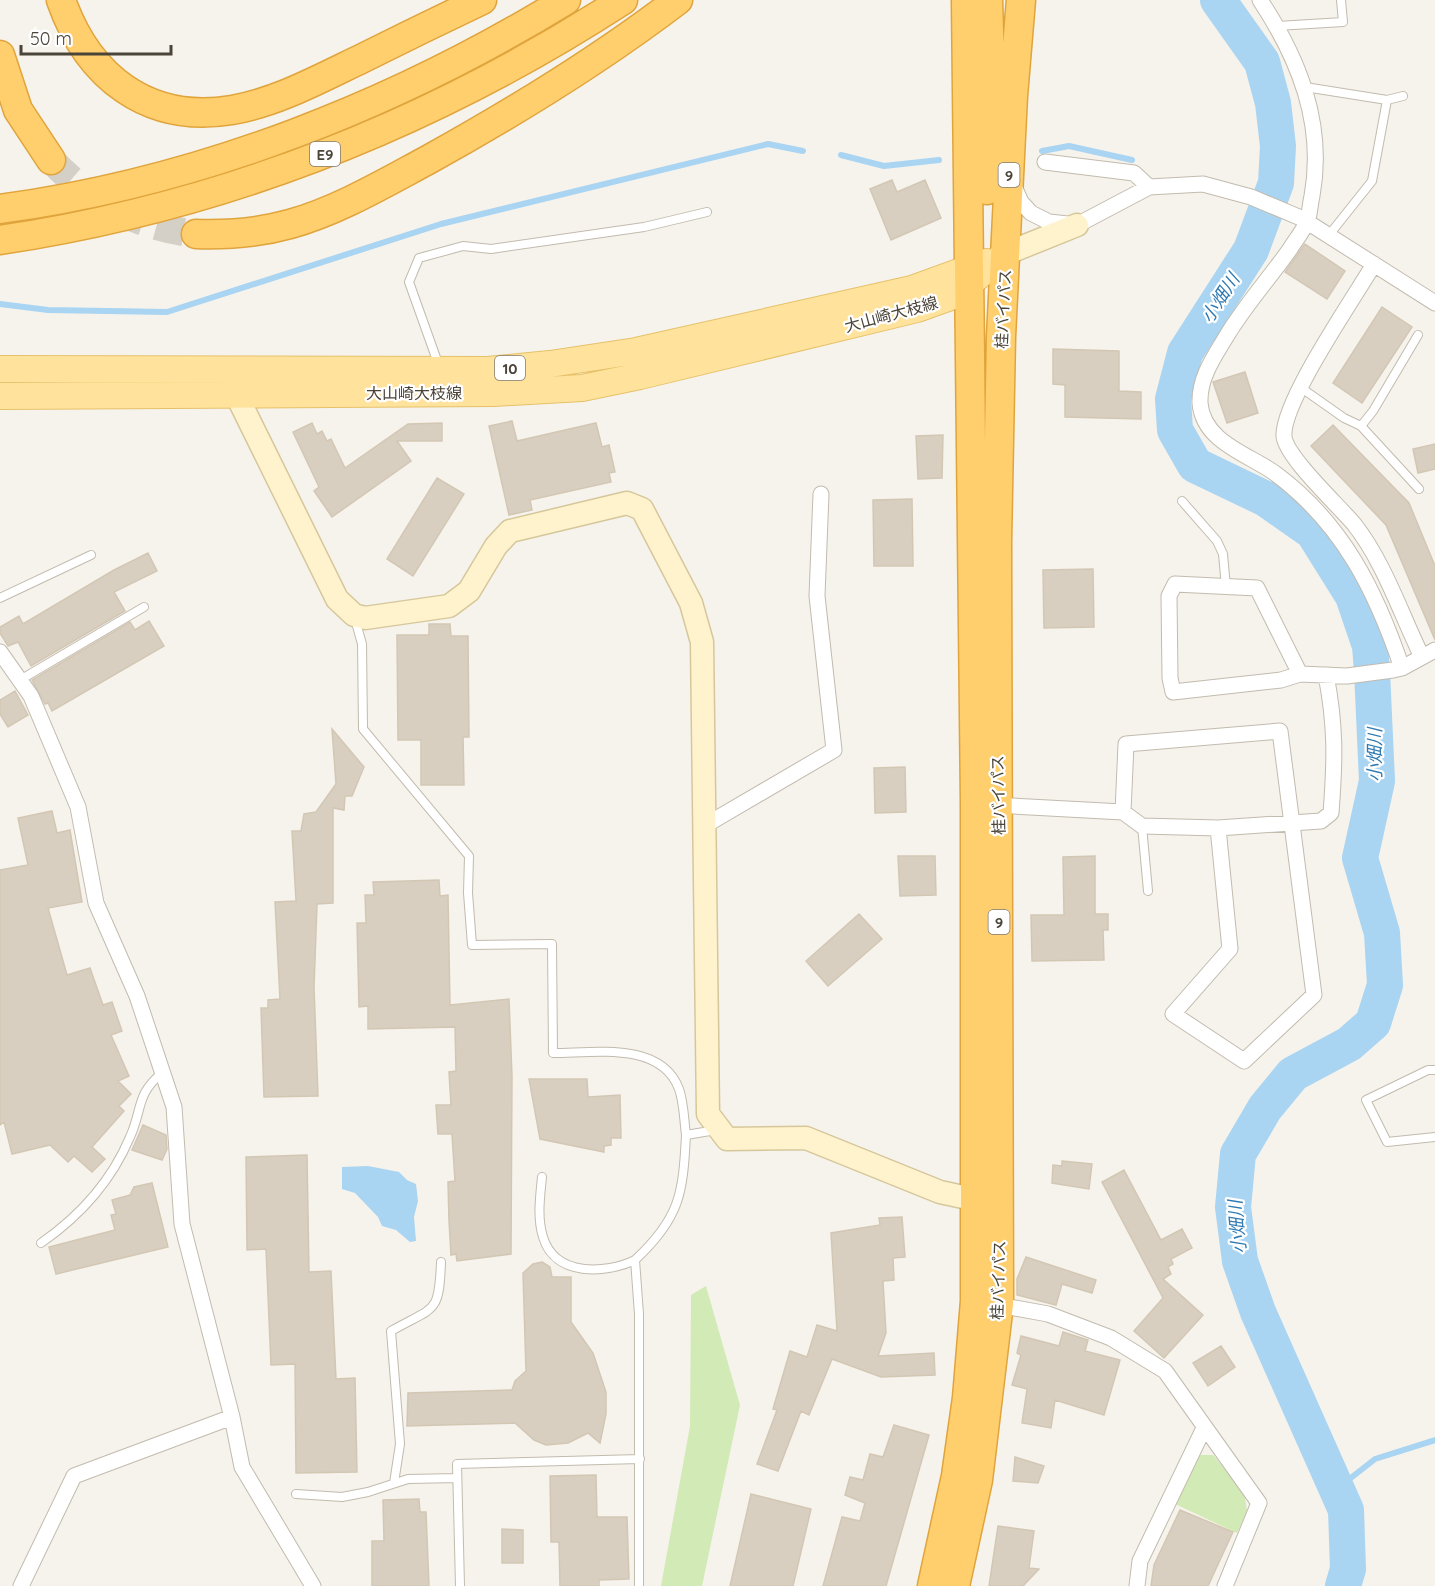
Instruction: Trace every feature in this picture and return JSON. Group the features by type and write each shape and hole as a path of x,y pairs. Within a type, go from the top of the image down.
{"highway":[{"path":"61,0 80,44 104,73 125,89 151,103 178,110 205,112 232,110 289,92 482,0"},
{"name":"E9","path":"0,209 49,202 126,185 208,163 294,133 374,102 457,62 566,0"},
{"name":"E9","path":"0,240 56,231 141,212 216,192 317,158 388,129 473,88 543,50 623,0"},
{"path":"195,234 228,235 281,226 361,194 518,109 605,53 678,0"},
{"path":"947,0 969,119"},
{"name":"桂バイパス","path":"966,0 969,119 982,268 997,542 987,804"},
{"path":"988,0 1002,95"},
{"path":"982,268 1002,95 1009,0"},
{"name":"桂バイパス","path":"955,1586 978,1480 987,1303 987,804 982,268 1009,174 1002,95 1021,0"},
{"path":"0,55 18,110 32,136 51,160"},
{"name":"桂バイパス","path":"932,1586 956,1476 967,1398 987,1303"}],"main road":[{"name":"大山崎大枝線","path":"0,396 440,370 488,370 550,364 636,351 912,289 982,268"},
{"name":"大山崎大枝線","path":"0,369 237,383 494,393 582,388 917,309 956,295 982,268"}],"street":[{"path":"1260,0 1277,26 1305,87 1314,120 1316,148 1314,182 1304,220 1270,277 1243,309 1204,377 1200,405 1213,435 1246,458 1275,473 1338,532 1364,577 1392,637 1398,669"},
{"path":"1045,162 1134,172 1149,188"},
{"path":"1009,174 1022,202 1031,213 1049,222 1077,225"},
{"path":"982,268 1077,225 1149,188 1203,184 1251,197 1304,220 1435,303"},
{"path":"1300,674 1257,588 1175,584 1169,596 1170,678 1173,692 1281,680 1300,674 1347,676 1398,669 1429,654 1355,525 1292,454 1284,438 1285,418 1300,387 1374,264"},
{"path":"237,383 337,599 354,615 374,618 449,606 469,591 496,546 510,531 627,503 642,509 691,603 702,642 708,1114 727,1139 806,1138 940,1192 988,1200"},
{"path":"704,826 834,750 817,597 821,494"},
{"path":"0,652 32,696 78,807 96,903 137,996 174,1107 182,1224 232,1418 242,1467 313,1586"},
{"path":"987,804 1123,812 1142,826 1218,828 1321,821 1331,813 1335,751 1334,717 1326,675"},
{"path":"1123,812 1126,744 1280,731 1314,995 1244,1061 1173,1014 1230,949 1218,828"},
{"path":"987,1303 1048,1314 1120,1344 1164,1371 1259,1503 1227,1585"},
{"path":"21,1586 74,1476 232,1418"},
{"path":"1137,1586 1140,1561 1204,1428"}],"lane":[{"path":"1277,26 1343,22 1341,0"},
{"path":"1305,87 1387,100 1403,96"},
{"path":"1329,236 1372,181 1387,100"},
{"path":"440,370 409,282 419,258 463,246 491,249 644,227 706,212"},
{"path":"1361,426 1373,411 1418,335"},
{"path":"1300,387 1344,418 1361,426 1419,489"},
{"path":"1182,501 1217,542 1222,554 1226,587"},
{"path":"0,598 91,555"},
{"path":"20,680 144,608"},
{"path":"354,615 362,644 363,729 469,856 468,893 472,945 552,944 553,1053 604,1053 650,1058 672,1075 679,1088 686,1135 684,1172 675,1211 664,1230 635,1260 613,1268 574,1268 553,1253 544,1240 540,1225 542,1177"},
{"path":"1142,826 1148,891"},
{"path":"1435,1070 1428,1070 1366,1100 1387,1142 1435,1137"},
{"path":"41,1243 88,1204 111,1174 131,1135 148,1084 163,1072"},
{"path":"686,1135 720,1130"},
{"path":"635,1260 639,1314 639,1586"},
{"path":"394,1483 400,1444 391,1331 435,1306 440,1295 441,1262"},
{"path":"460,1586 457,1464 640,1459"},
{"path":"296,1494 342,1497 368,1492 408,1479 457,1478"}],"green space":[{"path":"706,1286 740,1405 702,1586 661,1586 690,1426 691,1295"},
{"path":"1198,1455 1213,1455 1244,1492 1247,1511 1237,1533 1175,1504"}],"water":[{"path":"368,1166 399,1172 407,1180 416,1184 418,1201 414,1217 416,1241 410,1242 396,1230 382,1226 378,1217 355,1193 342,1189 342,1167"}],"building":[{"path":"892,180 897,192 925,180 941,218 891,240 870,189"},
{"path":"1305,244 1345,271 1327,299 1285,272"},
{"path":"1382,307 1412,327 1362,403 1333,383"},
{"path":"1053,349 1119,351 1119,391 1141,392 1141,419 1065,417 1065,385 1053,384"},
{"path":"1245,372 1258,413 1227,423 1213,382"},
{"path":"512,421 517,441 596,423 602,447 609,445 615,472 609,473 611,482 530,500 532,510 509,515 489,426"},
{"path":"312,423 317,434 322,431 327,441 331,439 345,468 408,424 442,423 442,441 397,441 411,461 332,517 314,491 319,487 293,432"},
{"path":"1333,425 1409,503 1435,566 1435,640 1386,525 1311,446"},
{"path":"943,435 942,478 918,479 916,436"},
{"path":"1435,444 1435,469 1418,473 1413,449"},
{"path":"437,478 464,494 413,576 387,559"},
{"path":"912,499 913,566 874,566 873,500"},
{"path":"148,553 157,571 114,592 125,611 31,666 18,642 8,646 0,633 0,627 19,616 23,624 114,570"},
{"path":"1093,569 1094,627 1044,628 1043,570"},
{"path":"149,621 164,646 52,711 48,703 45,704 32,680 130,622 135,630"},
{"path":"429,624 450,624 451,636 468,636 469,737 463,737 464,785 421,785 421,740 398,740 397,635 429,635"},
{"path":"15,691 28,715 8,727 0,714 0,700"},
{"path":"332,729 364,767 352,796 345,796 344,810 333,808 333,903 317,904 314,987 318,1096 264,1097 261,1008 268,1008 268,1000 280,999 275,902 296,901 292,831 301,831 304,814 316,812 336,784"},
{"path":"905,767 906,812 875,813 874,768"},
{"path":"52,811 57,833 70,830 82,902 48,908 67,975 90,968 103,1005 112,1002 122,1031 111,1035 129,1076 118,1081 131,1094 119,1106 124,1111 92,1147 105,1159 92,1172 74,1156 68,1162 50,1145 12,1154 4,1122 0,1125 0,870 28,865 18,818"},
{"path":"898,856 935,856 936,895 900,896"},
{"path":"1095,856 1095,914 1108,914 1108,930 1103,930 1104,960 1032,961 1031,915 1064,915 1063,857"},
{"path":"439,880 440,896 448,895 450,1005 509,999 512,1076 511,1254 457,1261 456,1254 451,1255 449,1221 448,1182 455,1181 452,1134 438,1134 436,1105 451,1105 449,1072 456,1071 455,1027 368,1029 368,1006 359,1007 357,923 366,923 365,895 374,895 373,882"},
{"path":"859,914 882,939 828,986 806,961"},
{"path":"529,1079 587,1079 588,1097 620,1095 621,1138 611,1138 611,1145 604,1146 604,1152 540,1139"},
{"path":"143,1125 166,1135 167,1149 162,1160 132,1150"},
{"path":"307,1155 309,1272 331,1271 336,1379 355,1378 357,1472 296,1473 295,1364 271,1365 266,1249 247,1250 246,1157"},
{"path":"1062,1161 1092,1164 1089,1189 1052,1183 1053,1165 1062,1166"},
{"path":"1124,1170 1161,1240 1182,1229 1192,1248 1171,1259 1173,1264 1168,1267 1171,1274 1163,1279 1203,1315 1164,1358 1134,1331 1163,1298 1102,1182"},
{"path":"152,1183 168,1247 56,1274 49,1247 115,1230 111,1215 116,1214 112,1200 130,1195 134,1187"},
{"path":"902,1217 905,1257 893,1258 894,1280 883,1281 886,1333 878,1356 934,1353 935,1375 881,1377 832,1359 809,1415 801,1411 778,1471 757,1464 777,1410 773,1409 790,1351 807,1357 817,1325 837,1331 831,1233 880,1225 879,1218"},
{"path":"1026,1257 1096,1280 1092,1293 1062,1284 1056,1305 1017,1295 1017,1279"},
{"path":"542,1262 550,1267 552,1277 571,1277 571,1322 593,1353 606,1392 606,1414 600,1443 588,1433 568,1443 546,1445 534,1440 515,1423 407,1426 408,1393 512,1390 515,1381 526,1371 523,1273 533,1264"},
{"path":"1063,1332 1088,1340 1085,1351 1120,1360 1104,1415 1055,1400 1051,1428 1022,1423 1027,1389 1012,1385 1021,1355 1017,1353 1021,1336 1059,1346"},
{"path":"1221,1346 1235,1367 1208,1386 1193,1363"},
{"path":"894,1425 929,1435 886,1586 823,1586 842,1517 860,1521 865,1503 845,1495 850,1477 863,1480 870,1454 883,1457"},
{"path":"1015,1457 1044,1466 1038,1483 1013,1481"},
{"path":"596,1475 597,1517 627,1517 629,1579 599,1580 599,1586 560,1586 559,1542 551,1542 550,1476"},
{"path":"751,1494 811,1509 793,1586 730,1586"},
{"path":"419,1499 420,1512 426,1512 429,1586 372,1586 372,1541 384,1541 383,1500"},
{"path":"1180,1510 1233,1532 1208,1586 1151,1586 1154,1565"},
{"path":"998,1526 1034,1531 1029,1568 1039,1569 1023,1586 989,1586"},
{"path":"502,1529 523,1530 523,1563 502,1563"}],"waterway":[{"name":"小畑川","path":"1218,0 1262,62 1273,103 1278,146 1276,183 1251,250 1185,353 1173,399 1175,430 1195,465 1266,499 1313,532 1353,596 1370,646 1372,671 1377,781 1360,858 1382,933 1385,985 1373,1023 1349,1044 1293,1074 1265,1108 1238,1154 1233,1207 1240,1261 1258,1312 1346,1510 1348,1569 1343,1586"},
{"path":"0,304 48,310 167,312 441,224 768,144 803,151"},
{"path":"1042,151 1069,146 1132,160"},
{"path":"841,155 884,166 939,160"},
{"path":"1338,1488 1375,1459 1435,1440"}],"tunnel":[{"path":"51,160 83,189 116,210 154,225 196,234"}]}
